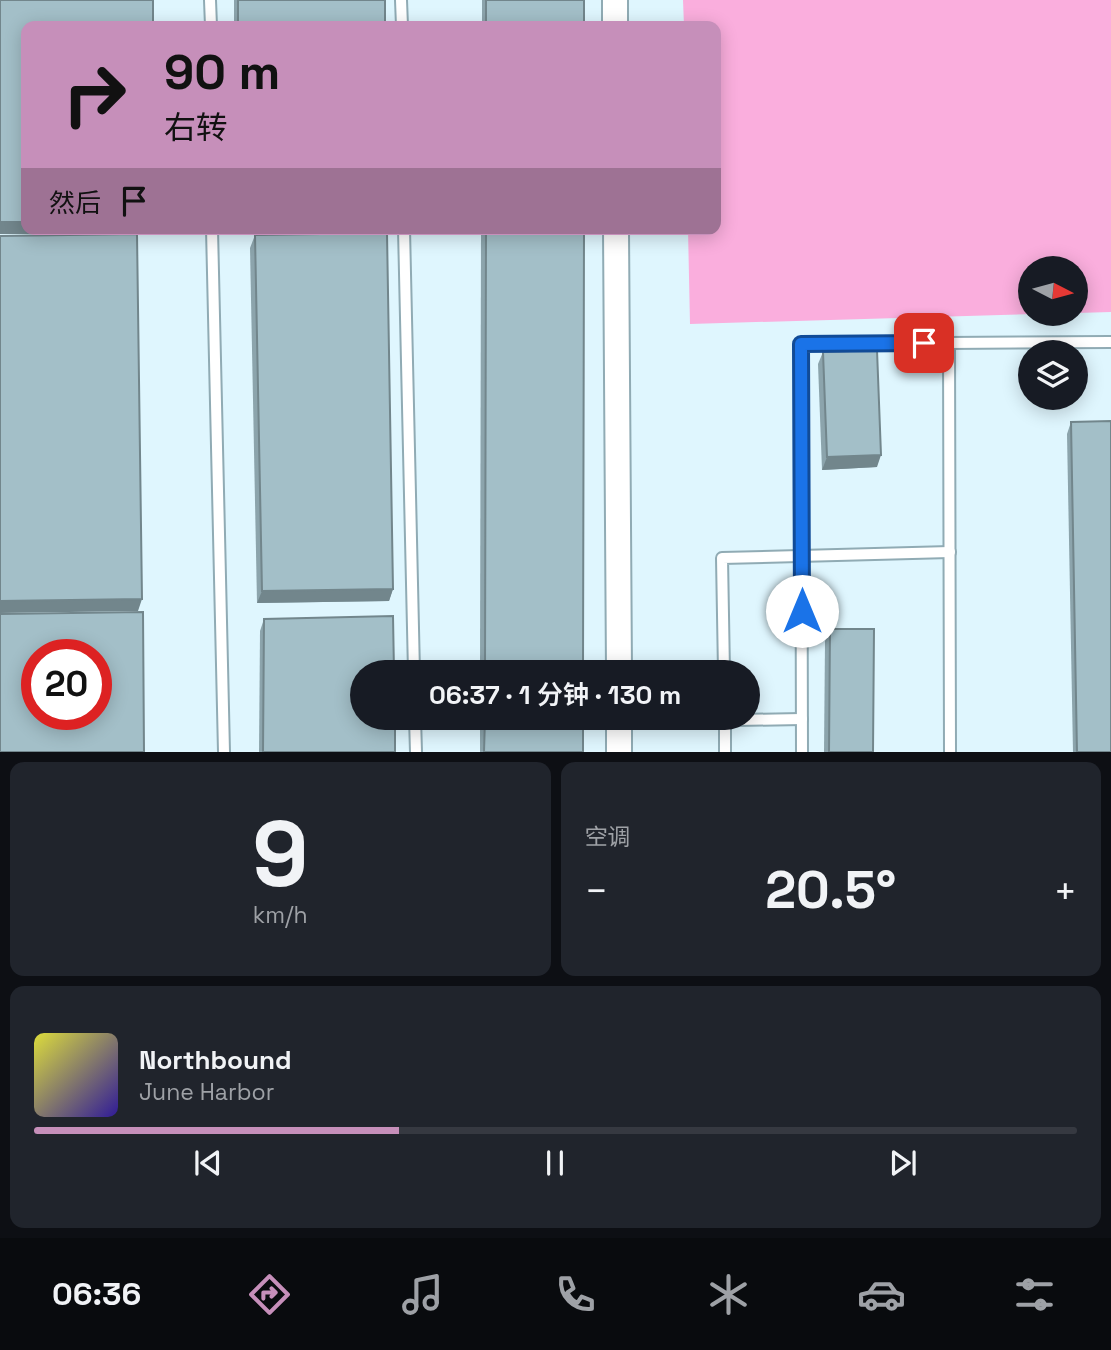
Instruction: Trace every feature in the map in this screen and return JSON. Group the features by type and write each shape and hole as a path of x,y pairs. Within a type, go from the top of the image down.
{"street":[{"path":"615,0 615,21"},
{"path":"616,235 619,660"},
{"path":"619,730 619,751"}],"lane":[{"path":"210,0 211,21"},
{"path":"401,0 402,21"},
{"path":"212,235 224,751"},
{"path":"404,235 414,660"},
{"path":"802,751 801,344 1111,342"},
{"path":"949,343 950,751"},
{"path":"724,660 722,558 950,552"},
{"path":"760,719 802,719"},
{"path":"415,730 416,751"},
{"path":"725,730 725,751"}],"shaded area":[{"path":"683,0 1111,0 1111,312 1088,313 1088,256 1018,256 1018,315 690,324 688,235 721,235 721,21 684,21"}],"building":[{"path":"0,0 153,0 153,21 21,21 21,222 0,222"},
{"path":"238,0 385,0 385,21 238,21"},
{"path":"486,0 584,0 584,21 486,21"},
{"path":"137,235 142,599 0,601 0,236"},
{"path":"255,235 387,235 393,589 262,591"},
{"path":"486,235 584,235 583,660 485,660"},
{"path":"877,350 881,455 827,457 823,352"},
{"path":"1111,421 1111,752 1077,752 1071,422"},
{"path":"143,612 144,752 0,752 0,614"},
{"path":"393,616 394,660 350,660 350,730 395,730 395,752 263,752 264,619"},
{"path":"830,629 874,629 873,752 829,752"},
{"path":"485,730 583,730 583,752 484,752"}],"route":[{"path":"802,611 801,344 924,343"}]}
